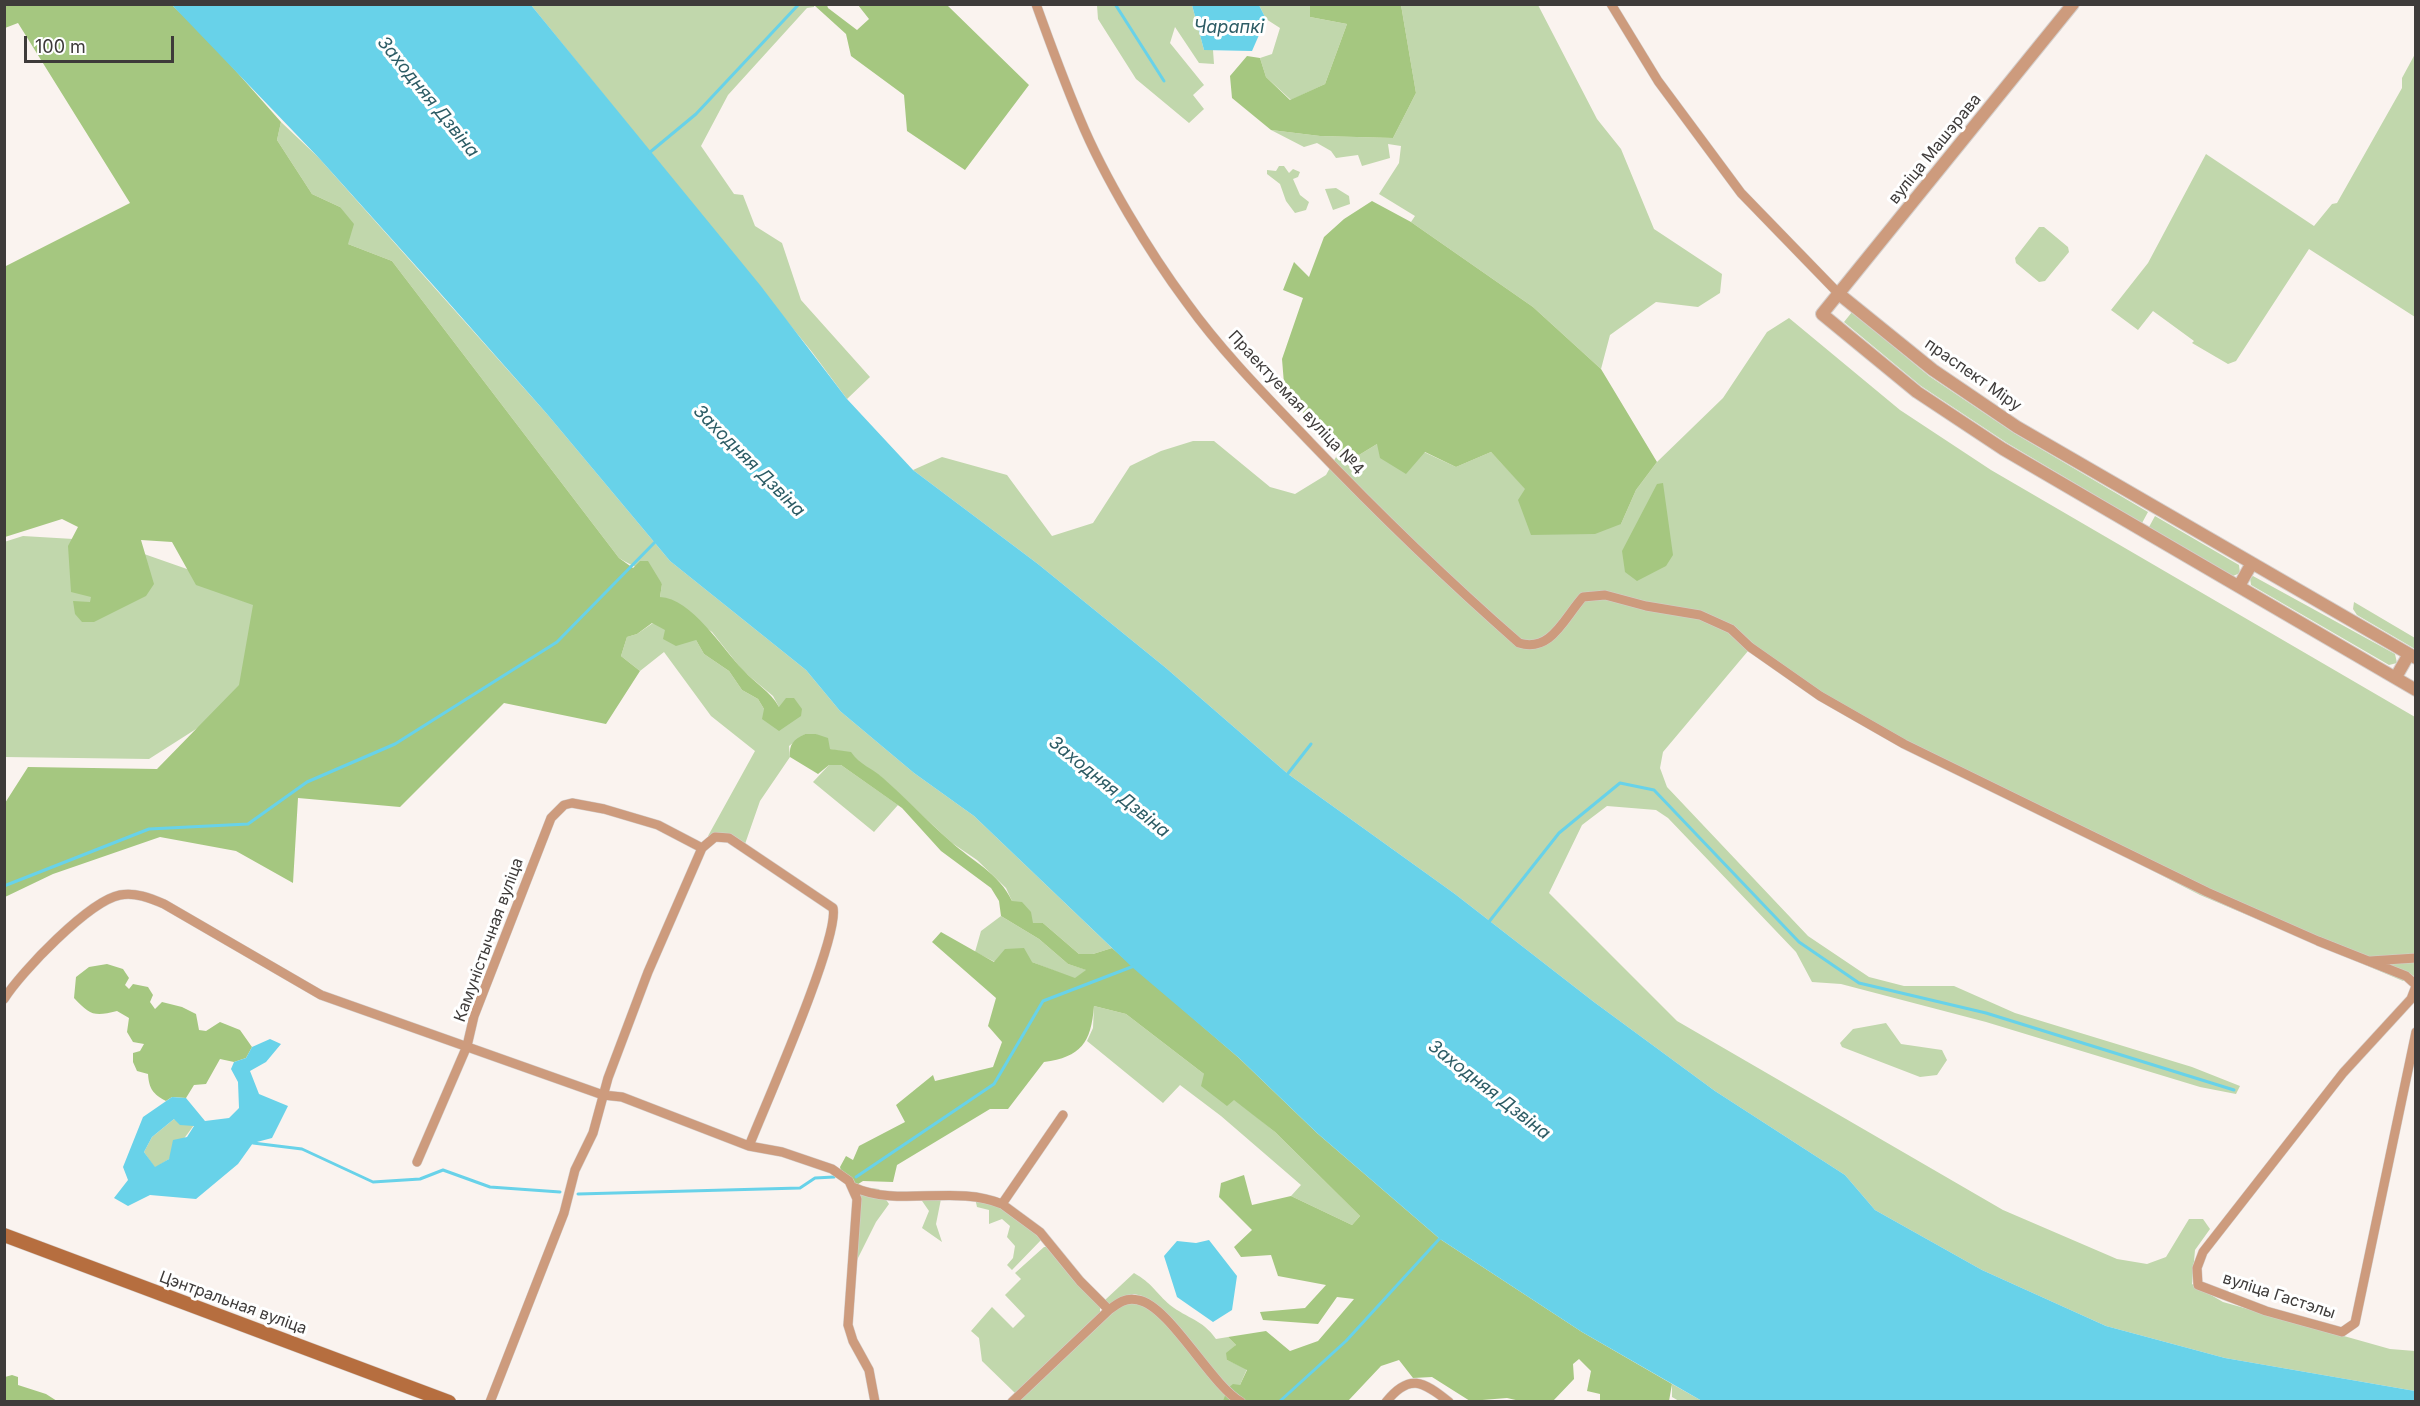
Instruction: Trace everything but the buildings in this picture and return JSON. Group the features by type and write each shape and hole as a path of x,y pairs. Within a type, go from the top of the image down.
{"main road":[{"name":"Цэнтральная вуліца","path":"4,1235 449,1401"}],"street":[{"name":"Праектуемая вуліца №4","path":"1036,4 1080,120 1097,154 1140,232 1186,303 1244,373 1383,518 1446,579 1519,643 1530,646 1542,644 1550,638 1583,597 1605,595 1646,606 1700,615 1731,629 1750,647 1820,696 1904,744 2207,892 2369,961"},
{"name":"праспект Міру","path":"1611,4 1658,81 1741,193 1839,294 1933,370 2017,427 2412,656"},
{"name":"вуліца Машэрава","path":"2073,4 1822,314 1917,392 2003,449 2239,586"},
{"path":"2252,563 2239,586 2415,690"},
{"path":"2396,677 2412,656"},
{"name":"Камуністычная вуліца","path":"702,848 658,825 604,809 572,803 564,804 555,812 474,1016 467,1046 603,1095 622,1097 749,1146 782,1152 832,1169 853,1187"},
{"path":"490,1401 564,1213 575,1170 593,1133 603,1095 648,972 702,848 715,837 729,838 825,901 834,913 832,927 806,1004 749,1146"},
{"path":"4,999 21,976 89,910 118,895 140,895 164,904 321,996 467,1046 417,1162"},
{"path":"2369,961 2415,959"},
{"path":"2406,976 2408,968 2415,959"},
{"path":"2369,961 2406,976 2415,986"},
{"name":"вуліца Гастэлы","path":"2415,986 2411,999 2343,1073 2203,1252 2197,1268 2198,1285 2266,1311 2342,1332 2355,1323 2415,1032"},
{"path":"1002,1204 1063,1116"},
{"path":"853,1187 879,1195 975,1196 1002,1204 1040,1232 1080,1281 1108,1310"},
{"path":"853,1187 857,1199 848,1325 853,1341 868,1370 875,1401"},
{"path":"1012,1401 1108,1310 1128,1299 1145,1301 1185,1341 1227,1390 1242,1401"},
{"path":"1386,1401 1395,1390 1412,1382 1429,1386 1449,1401"}],"green space":[{"path":"5,5 172,5 204,35 281,122 277,140 312,194 340,207 354,224 348,244 392,261 619,558 633,568 640,561 648,561 662,584 660,597 672,600 694,615 779,707 786,698 794,698 802,709 801,716 779,731 762,719 764,709 758,699 742,690 729,671 704,654 696,640 676,646 663,639 665,630 652,623 637,634 627,637 621,656 640,671 606,724 504,703 400,807 298,798 293,883 236,851 160,837 53,874 5,897 5,803 28,767 157,769 239,685 253,605 196,585 172,542 141,540 154,584 146,596 94,622 82,622 75,614 73,601 90,602 91,597 71,592 68,546 78,527 62,519 5,537 4,267 130,203 18,23 5,28"},
{"path":"531,5 814,5 814,7 807,8 728,95 701,146 734,194 743,195 755,226 782,243 801,300 870,377 847,399 812,352"},
{"path":"814,5 827,5 857,30 869,19 858,5 947,5 1029,85 965,170 907,131 904,95 851,56 846,34"},
{"path":"1097,5 1192,5 1204,50 1213,50 1214,64 1199,63 1175,27 1170,43 1204,85 1193,95 1204,109 1189,123 1136,79 1098,19"},
{"path":"1259,5 1310,5 1310,17 1347,24 1325,84 1291,100 1266,77 1260,58 1272,54 1280,28 1266,19"},
{"path":"1310,5 1401,5 1416,93 1393,138 1320,136 1271,130 1232,98 1230,76 1247,56 1260,58 1266,77 1290,100 1325,84 1347,24 1310,17"},
{"path":"1401,5 1538,5 1597,119 1621,149 1654,229 1722,274 1720,293 1698,307 1656,302 1610,335 1601,369 1533,307 1411,222 1415,216 1379,194 1399,163 1401,146 1388,144 1390,158 1362,166 1358,155 1336,158 1331,151 1317,143 1304,147 1271,130 1320,136 1393,138 1416,93"},
{"path":"2415,54 2415,317 2309,249 2236,361 2228,364 2192,343 2194,341 2153,311 2138,330 2111,310 2148,263 2206,154 2314,226 2332,204 2337,203 2402,88 2402,78"},
{"path":"281,122 318,157 547,414 670,561 806,670 840,711 914,773 974,816 1112,948 1093,954 1079,954 1043,923 1032,923 1012,901 1006,888 977,860 952,843 880,776 860,764 850,753 829,749 816,734 805,734 789,746 790,757 760,801 745,844 723,833 708,836 755,751 711,716 664,652 640,671 621,656 627,637 637,634 653,623 696,640 704,654 729,671 742,690 758,699 764,709 779,707 773,696 743,671 712,632 660,597 662,584 658,580 619,558 392,261 348,244 340,207 312,194 277,140"},
{"path":"1279,166 1284,166 1289,173 1293,169 1300,172 1298,177 1293,179 1300,195 1309,202 1306,210 1295,213 1286,201 1280,184 1267,174 1267,170 1276,171"},
{"path":"1336,188 1349,196 1350,204 1333,210 1325,189"},
{"path":"1372,201 1411,222 1533,307 1601,369 1657,462 1636,490 1621,524 1595,534 1531,535 1518,500 1525,489 1491,452 1456,467 1425,452 1406,474 1380,458 1377,444 1359,455 1341,448 1285,396 1282,359 1303,298 1283,290 1294,262 1309,277 1324,237 1344,219"},
{"path":"2039,227 2044,227 2068,247 2069,252 2045,281 2039,282 2016,263 2015,258"},
{"path":"1852,312 1929,376 2014,433 2148,512 2142,523 2007,443 1921,386 1844,322"},
{"path":"1789,318 1900,410 1991,470 2415,717 2415,975 2403,981 2200,895 1819,700 1748,651 1663,752 1660,768 1667,787 1808,936 1869,977 1904,986 1954,986 2015,1013 2192,1067 2240,1086 2236,1094 2200,1087 1986,1022 1841,984 1812,982 1796,952 1668,818 1656,810 1607,806 1582,825 1549,893 1677,1021 2003,1210 2117,1259 2147,1264 2166,1257 2189,1219 2203,1219 2210,1229 2195,1250 2192,1284 2223,1302 2390,1349 2415,1351 2415,1391 2225,1358 2106,1326 1982,1270 1875,1210 1845,1175 1715,1091 1594,1002 1455,894 1288,774 1166,668 1038,564 913,470 942,457 1007,475 1052,536 1093,523 1130,466 1161,451 1193,441 1214,441 1270,487 1295,494 1326,475 1341,448 1359,455 1377,444 1424,452 1456,467 1491,452 1526,489 1621,524 1636,490 1657,462 1723,398 1767,332"},
{"path":"1663,483 1673,555 1666,566 1637,581 1625,572 1622,551 1657,484"},
{"path":"2155,516 2239,565 2240,573 2233,576 2149,527"},
{"path":"23,536 107,541 284,603 306,659 149,759 5,757 4,542"},
{"path":"2253,576 2395,654 2397,663 2389,665 2251,585 2250,578"},
{"path":"2354,602 2415,638 2415,649 2357,615 2353,609"},
{"path":"805,734 816,734 828,738 830,749 851,752 879,775 950,841 992,875 1007,891 1012,901 1022,902 1031,912 1033,923 1043,923 1079,954 1093,954 1112,948 1239,1058 1317,1133 1440,1239 1582,1332 1672,1384 1669,1401 1600,1401 1600,1394 1587,1391 1591,1371 1579,1359 1573,1364 1574,1379 1553,1401 1520,1401 1507,1398 1470,1401 1432,1377 1413,1378 1399,1360 1381,1366 1348,1401 1223,1401 1228,1388 1233,1384 1240,1385 1247,1370 1227,1360 1226,1353 1236,1345 1228,1337 1266,1331 1290,1351 1318,1341 1354,1299 1337,1297 1318,1324 1263,1320 1260,1312 1305,1308 1326,1285 1278,1276 1271,1255 1241,1257 1234,1247 1252,1230 1219,1197 1221,1183 1244,1175 1252,1205 1291,1196 1352,1225 1360,1216 1275,1132 1234,1100 1227,1106 1201,1086 1204,1074 1126,1014 1094,1006 1090,1030 1082,1046 1067,1056 1044,1062 1008,1109 990,1109 897,1165 893,1182 863,1181 855,1186 840,1167 846,1156 853,1160 859,1146 905,1122 896,1105 933,1075 935,1081 993,1067 1002,1042 988,1026 996,998 932,942 941,932 994,962 1005,949 1024,948 1032,962 1075,978 1086,970 1068,964 1039,939 1001,916 999,901 991,888 941,851 902,808 841,765 829,765 818,774 790,757 793,743"},
{"path":"829,765 841,765 898,805 874,832 813,782"},
{"path":"1001,916 1039,939 1068,964 1087,970 1075,979 1032,962 995,962 975,952 981,931"},
{"path":"107,964 123,969 129,978 125,985 129,989 133,984 148,987 153,995 150,1002 155,1009 162,1002 182,1007 196,1014 199,1030 206,1031 220,1022 240,1030 252,1047 246,1058 234,1062 220,1059 206,1084 194,1085 186,1098 172,1097 166,1101 155,1093 149,1084 148,1074 137,1071 133,1062 133,1053 140,1051 144,1044 133,1042 127,1032 129,1018 117,1011 103,1014 93,1013 74,998 76,977 89,967"},
{"path":"1094,1006 1126,1014 1204,1074 1275,1132 1360,1216 1352,1225 1291,1196 1301,1185 1221,1116 1180,1085 1163,1103 1087,1041 1093,1028"},
{"path":"1886,1023 1901,1044 1942,1050 1947,1060 1937,1075 1920,1077 1842,1047 1840,1043 1853,1029"},
{"path":"174,1119 194,1125 169,1159 155,1168 144,1152 152,1137"},
{"path":"855,1186 879,1189 889,1204 876,1222 857,1260"},
{"path":"920,1198 941,1199 936,1224 942,1242 922,1228 929,1211"},
{"path":"975,1198 1003,1207 1042,1239 1012,1270 1007,1265 1013,1258 1015,1246 1007,1237 1010,1226 1002,1219 989,1224 989,1210 977,1207"},
{"path":"1044,1247 1048,1247 1100,1306 1100,1315 1016,1394 982,1361 979,1338 971,1331 992,1307 1013,1328 1025,1316 1005,1295 1021,1279 1015,1273"},
{"path":"1134,1273 1150,1284 1170,1305 1205,1327 1216,1339 1228,1337 1236,1345 1227,1360 1247,1369 1240,1385 1228,1388 1142,1296 1134,1294 1109,1304 1105,1300"},
{"path":"1136,1302 1161,1318 1185,1343 1227,1395 1223,1402 1017,1402 1120,1305"},
{"path":"12,1375 18,1377 18,1385 46,1394 57,1401 5,1401 5,1377"},
{"path":"1672,1384 1702,1401 1679,1401 1672,1397"}],"water":[{"name":"Заходняя Дзвіна","path":"172,5 531,5 760,285 847,399 913,470 1038,564 1166,668 1288,774 1455,894 1594,1002 1715,1091 1845,1175 1875,1210 1982,1270 2106,1326 2225,1358 2415,1391 2415,1401 1702,1401 1582,1332 1440,1239 1317,1133 1239,1058 1133,968 974,816 914,773 840,711 806,670 670,561 547,414 433,285 318,157"},
{"name":"Чарапкі","path":"1192,5 1259,5 1266,19 1252,51 1204,50"},
{"path":"270,1039 281,1044 266,1062 250,1071 259,1094 288,1106 272,1138 253,1143 238,1164 196,1199 150,1195 128,1206 114,1198 128,1180 123,1167 143,1117 172,1097 186,1098 205,1121 229,1118 239,1108 238,1082 231,1069 234,1062 246,1058 252,1047","holes":["174,1119 180,1125 194,1126 187,1137 173,1140 169,1159 155,1167 144,1152 152,1137"]},
{"path":"1209,1240 1237,1276 1232,1310 1213,1322 1177,1297 1164,1256 1177,1241 1196,1243"}],"waterway":[{"path":"649,153 696,114 799,4"},
{"path":"1115,4 1164,81"},
{"path":"4,886 149,829 248,824 307,782 395,744 557,642 657,540"},
{"path":"1286,776 1311,744"},
{"path":"1488,923 1559,833 1620,783 1654,790 1799,942 1859,983 1986,1013 2234,1090"},
{"path":"856,1177 994,1084 1043,1001 1134,966"},
{"path":"253,1143 302,1149 373,1182 420,1179 443,1170 490,1187 560,1192"},
{"path":"578,1194 800,1188 815,1178 834,1177"},
{"path":"1279,1402 1346,1341 1442,1236"}]}
